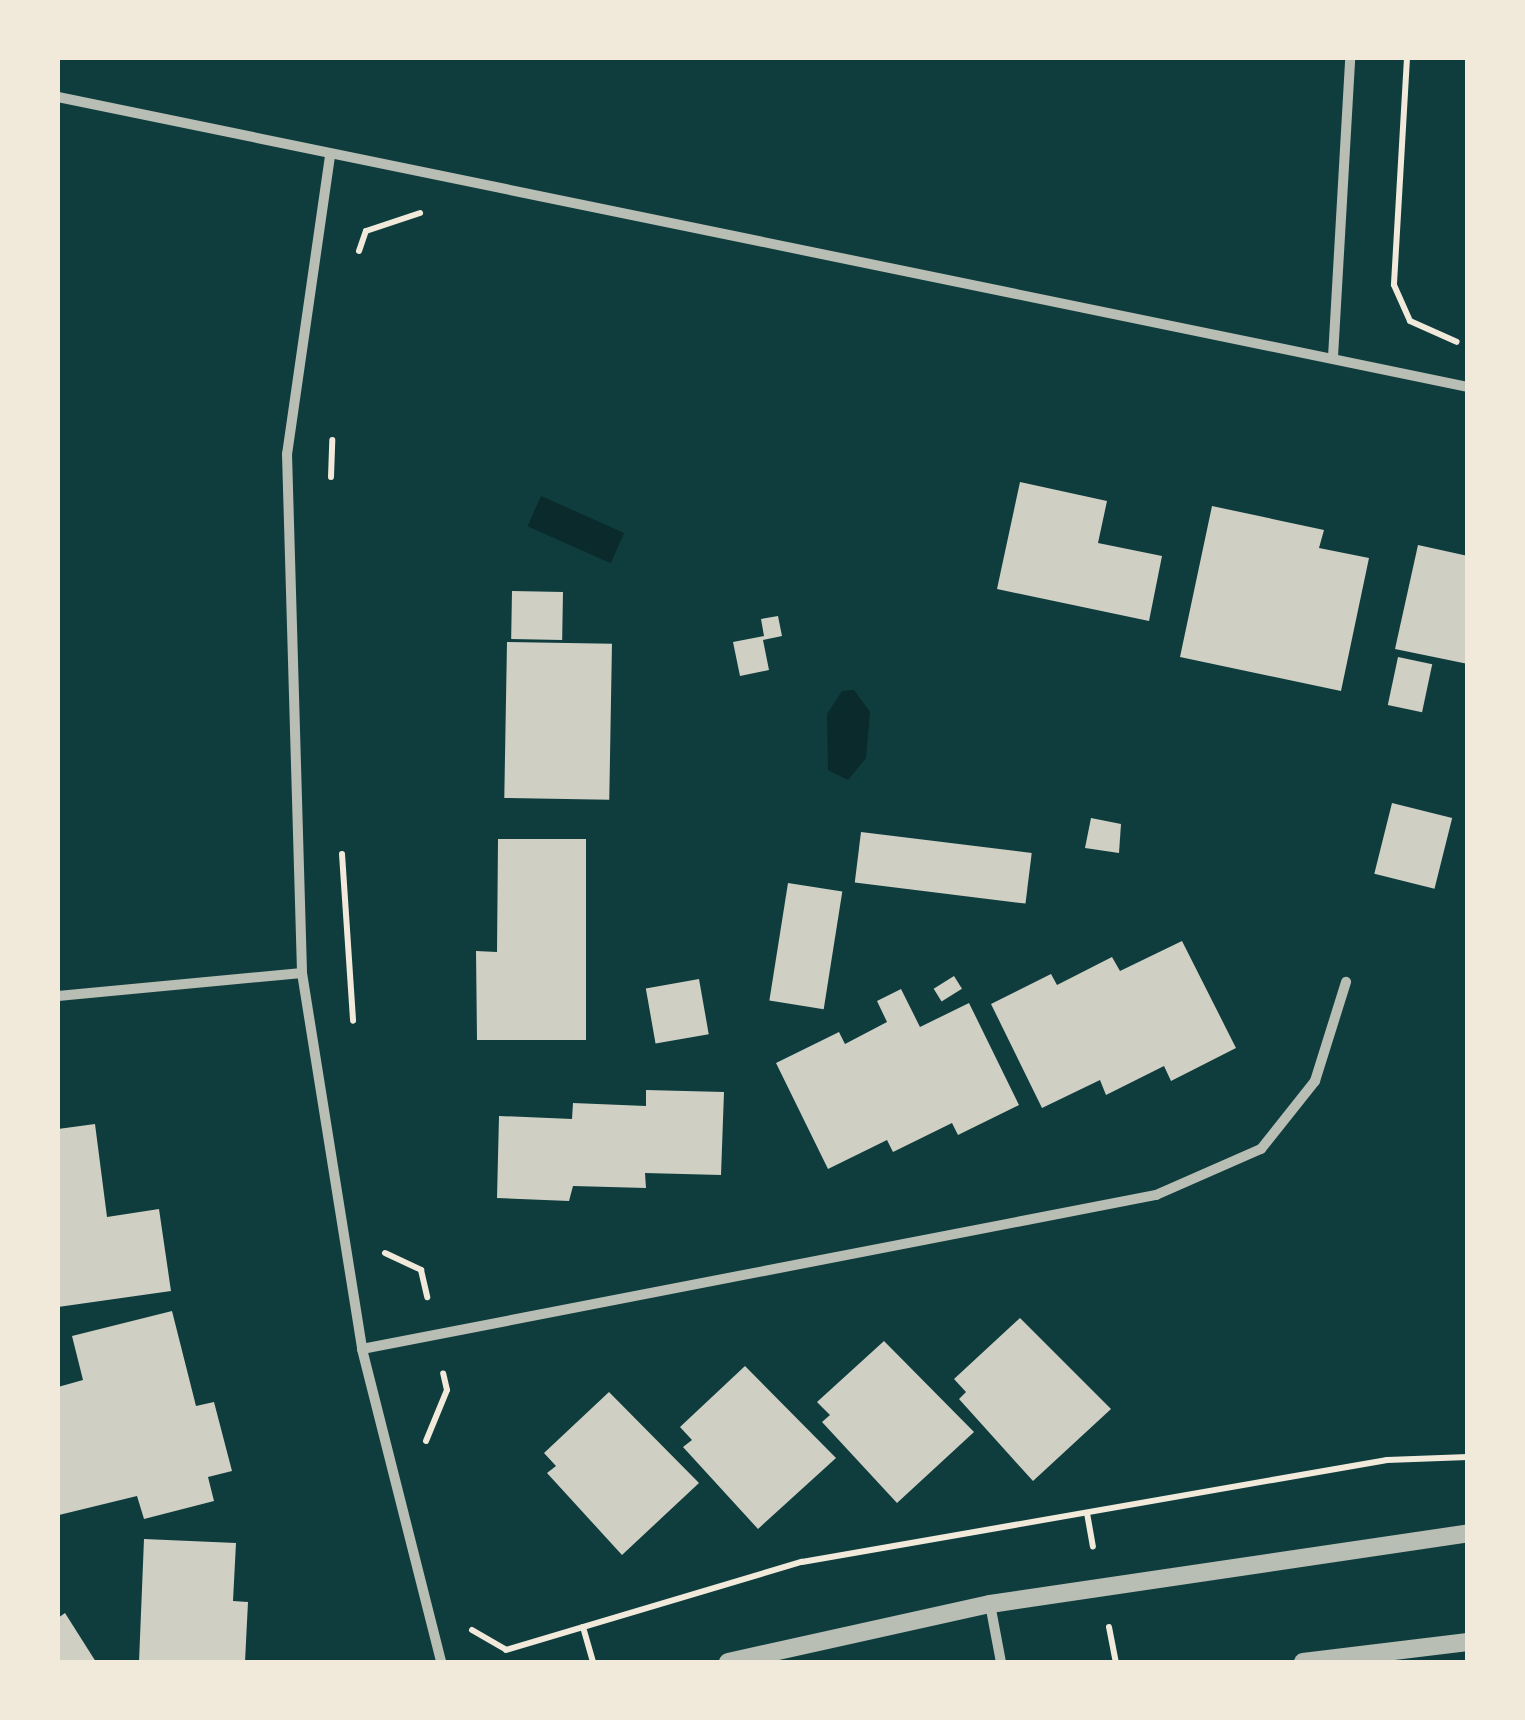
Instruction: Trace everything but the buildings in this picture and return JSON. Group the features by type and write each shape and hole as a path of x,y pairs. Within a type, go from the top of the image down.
{"street":[{"path":"1332,357 1350,58"},
{"path":"58,97 330,156 1468,386"},
{"path":"330,156 287,454 302,973 362,1349 441,1662"},
{"path":"58,996 302,973"},
{"path":"362,1349 1156,1196 1261,1149 1315,1081 1346,982"},
{"path":"728,1662 990,1604 1468,1534"},
{"path":"990,1604 1001,1662"},
{"path":"1303,1662 1468,1642"}],"path":[{"path":"1406,58 1394,286 1410,322 1468,346"},
{"path":"355,264 366,231 426,210"},
{"path":"330,486 333,429"},
{"path":"341,834 354,1026"},
{"path":"378,1250 421,1270 447,1390 426,1442 430,1460"},
{"path":"470,1610 475,1628 506,1650 802,1562 1386,1460 1468,1457"},
{"path":"583,1627 593,1662"},
{"path":"434,1642 475,1628"}],"water":[{"path":"541,496 624,533 611,563 528,526"},
{"path":"854,690 870,712 866,758 848,780 828,770 827,714 842,691"}]}
